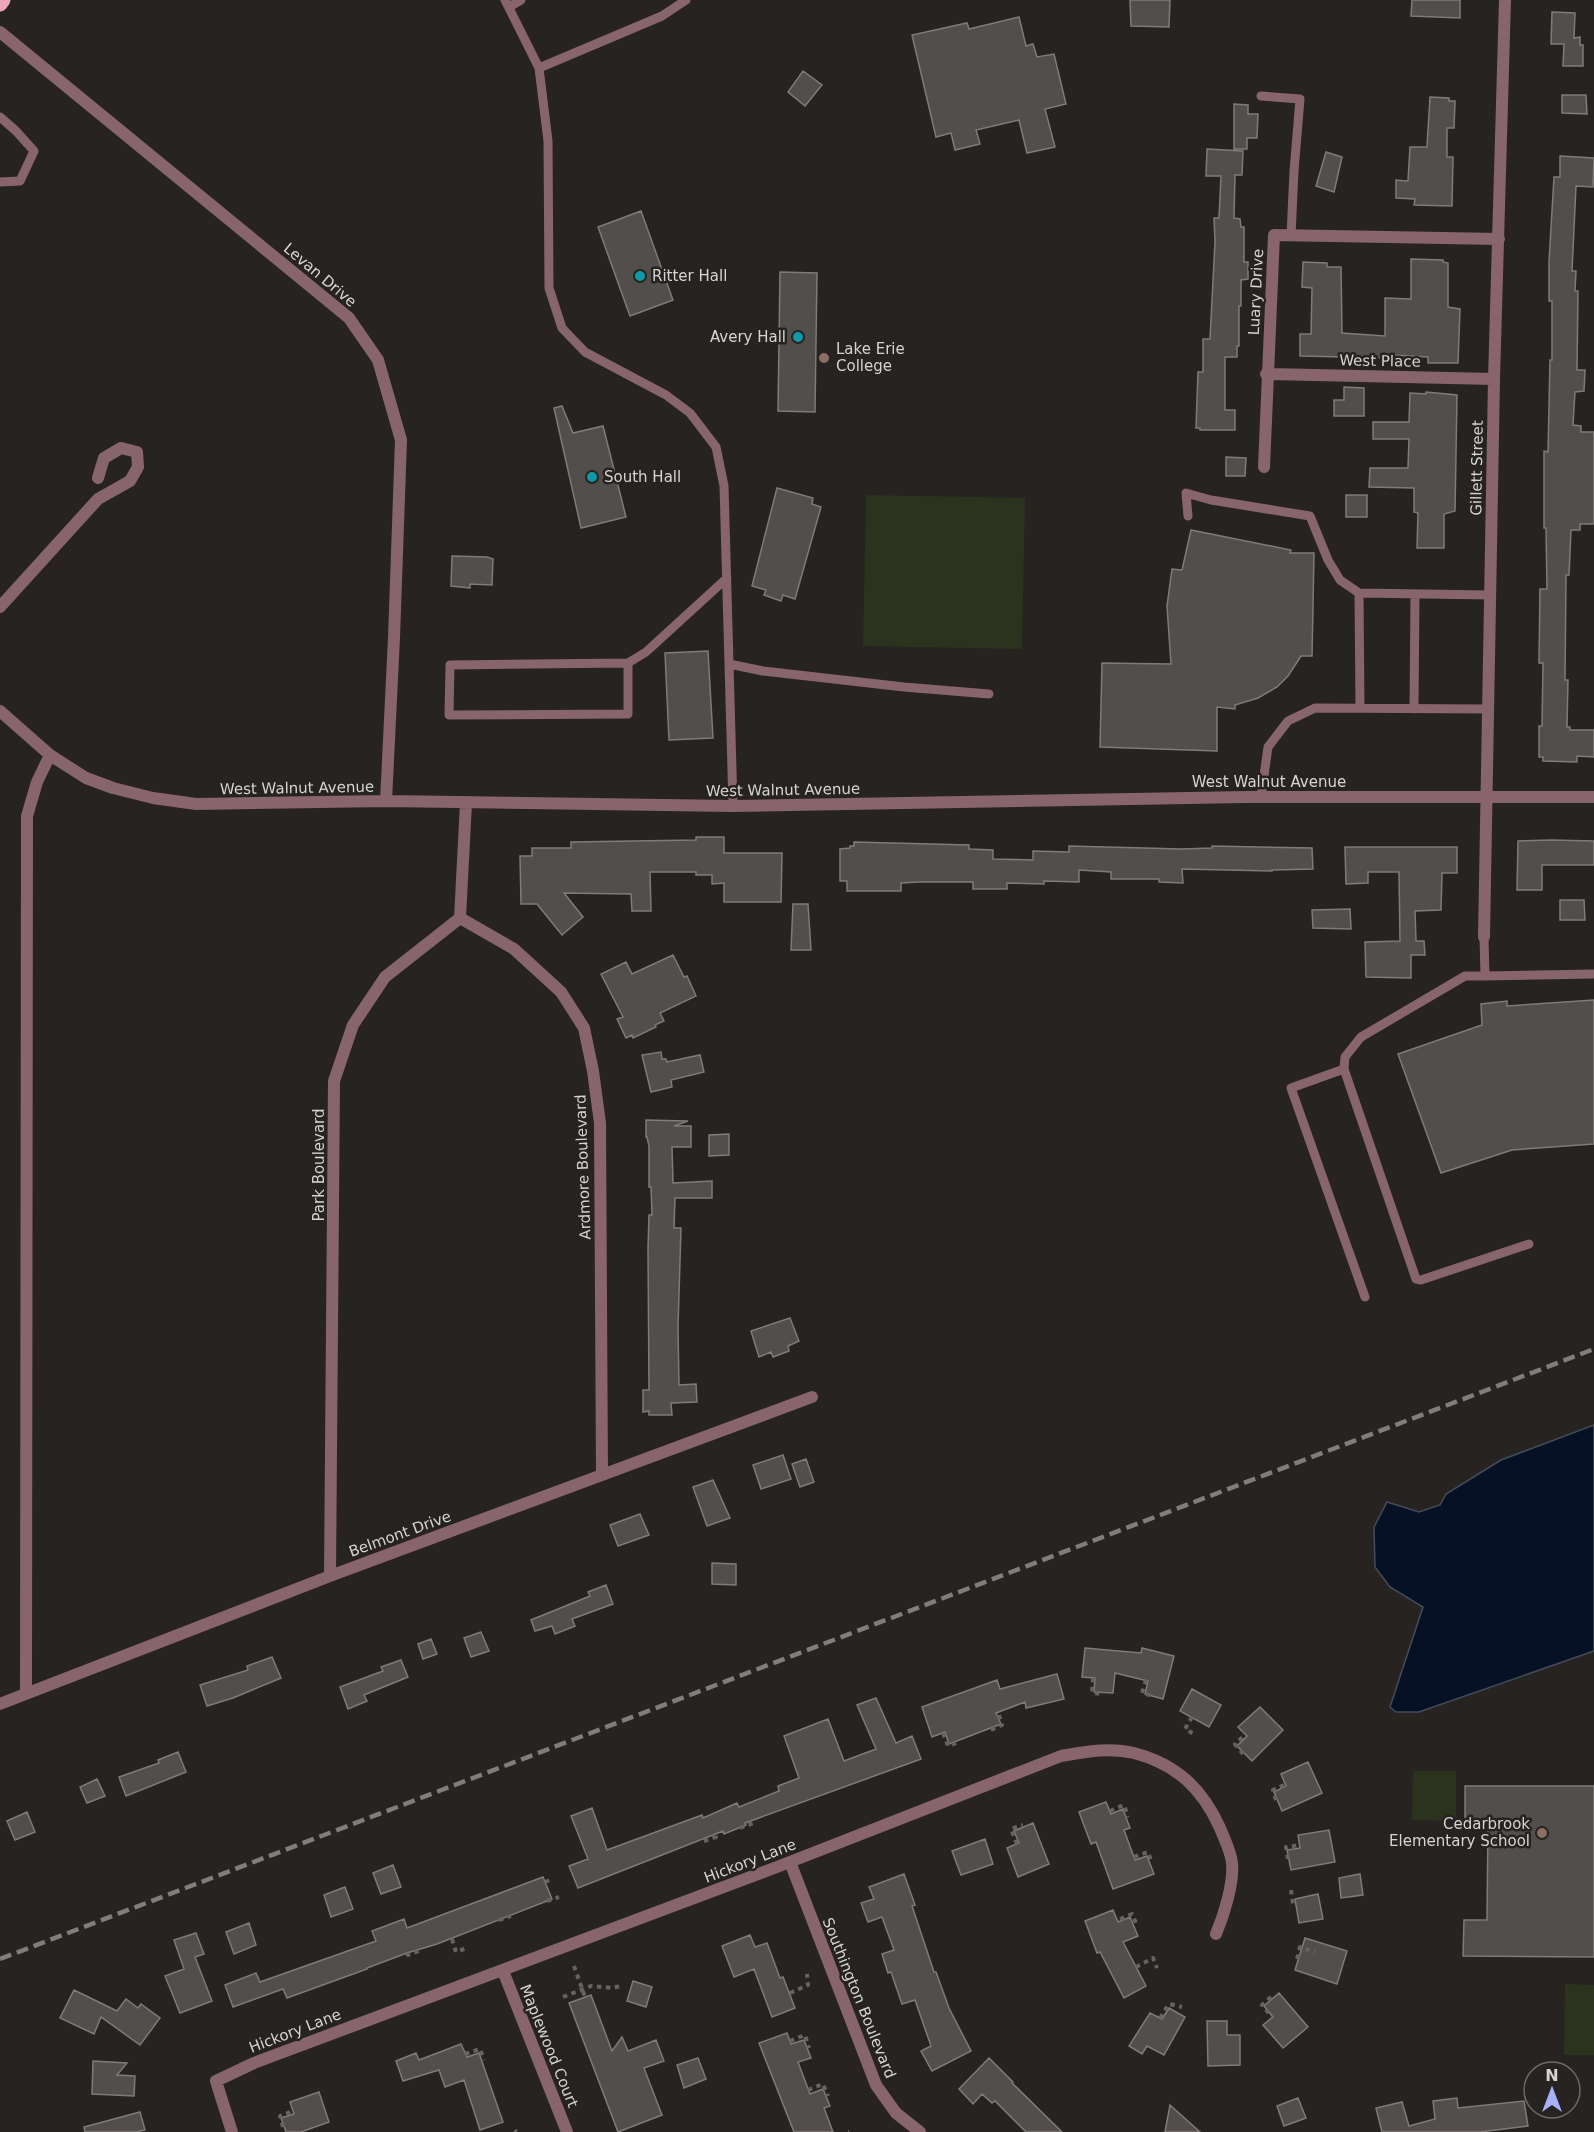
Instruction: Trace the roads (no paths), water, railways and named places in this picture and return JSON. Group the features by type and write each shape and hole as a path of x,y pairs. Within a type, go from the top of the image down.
{"main road":[{"path":"0,4 3,0"}],"street":[{"name":"Gillett Street","path":"1484,937 1494,379 1505,0"},
{"name":"Levan Drive","path":"0,32 348,318 378,360 401,440 386,801"},
{"name":"Luary Drive","path":"1264,467 1266,374 1274,235 1292,236"},
{"path":"1292,236 1499,239"},
{"name":"West Place","path":"1266,374 1494,379"},
{"path":"0,607 98,499 129,481 138,467 137,452 121,448 104,458 98,478"},
{"name":"West Walnut Avenue","path":"0,711 50,755 86,778 113,788 153,798 196,804 386,801 733,806 1261,797 1594,797"},
{"path":"26,1694 27,816 37,782 50,755"},
{"path":"460,918 466,803"},
{"name":"Ardmore Boulevard","path":"460,918 514,949 561,992 584,1028 600,1123 602,1475"},
{"name":"Park Boulevard","path":"330,1575 334,1081 353,1025 385,977 460,918"},
{"name":"Belmont Drive","path":"0,1704 330,1575 812,1397"},
{"name":"Hickory Lane","path":"232,2132 216,2081 254,2062 440,1991 503,1971 1061,1756 1097,1750 1132,1753 1166,1764 1191,1783 1211,1808 1224,1837 1232,1863 1226,1909 1216,1934"},
{"name":"Southington Boulevard","path":"790,1862 876,2085 896,2113 920,2132"},
{"name":"Maplewood Court","path":"503,1971 567,2132"}],"lane":[{"path":"521,0 507,3 538,68 548,141 549,288 562,328 585,352 666,395 690,413 716,447 724,486 733,806"},
{"path":"538,68 662,16 686,0"},
{"path":"1261,96 1300,99 1292,236"},
{"path":"0,117 34,151 20,181 0,182"},
{"path":"1188,516 1186,493 1211,500 1310,516 1328,560 1340,580 1359,593 1490,595"},
{"path":"628,663 628,714 449,715 450,665 628,663 646,652 727,578"},
{"path":"1359,593 1360,708"},
{"path":"1414,709 1415,594"},
{"path":"729,664 763,671 990,694"},
{"path":"1261,797 1268,747 1288,721 1315,708 1488,709"},
{"path":"1484,937 1485,976"},
{"path":"1529,1244 1421,1280 1416,1279 1344,1069 1345,1057 1360,1037 1465,976 1594,974"},
{"path":"1344,1069 1290,1088 1365,1297"}],"water":[{"path":"1594,1425 1594,1651 1419,1712 1396,1712 1390,1707 1423,1607 1390,1587 1375,1567 1374,1527 1387,1502 1419,1512 1440,1505 1446,1494 1501,1460"}],"railway":[{"path":"0,1959 1594,1349"}],"place":[{"name":"Ritter Hall","path":"640,276"},
{"name":"Avery Hall","path":"798,337"},
{"name":"Lake Erie College","path":"824,358"},
{"name":"South Hall","path":"592,477"},
{"name":"Cedarbrook Elementary School","path":"1542,1833"}]}
